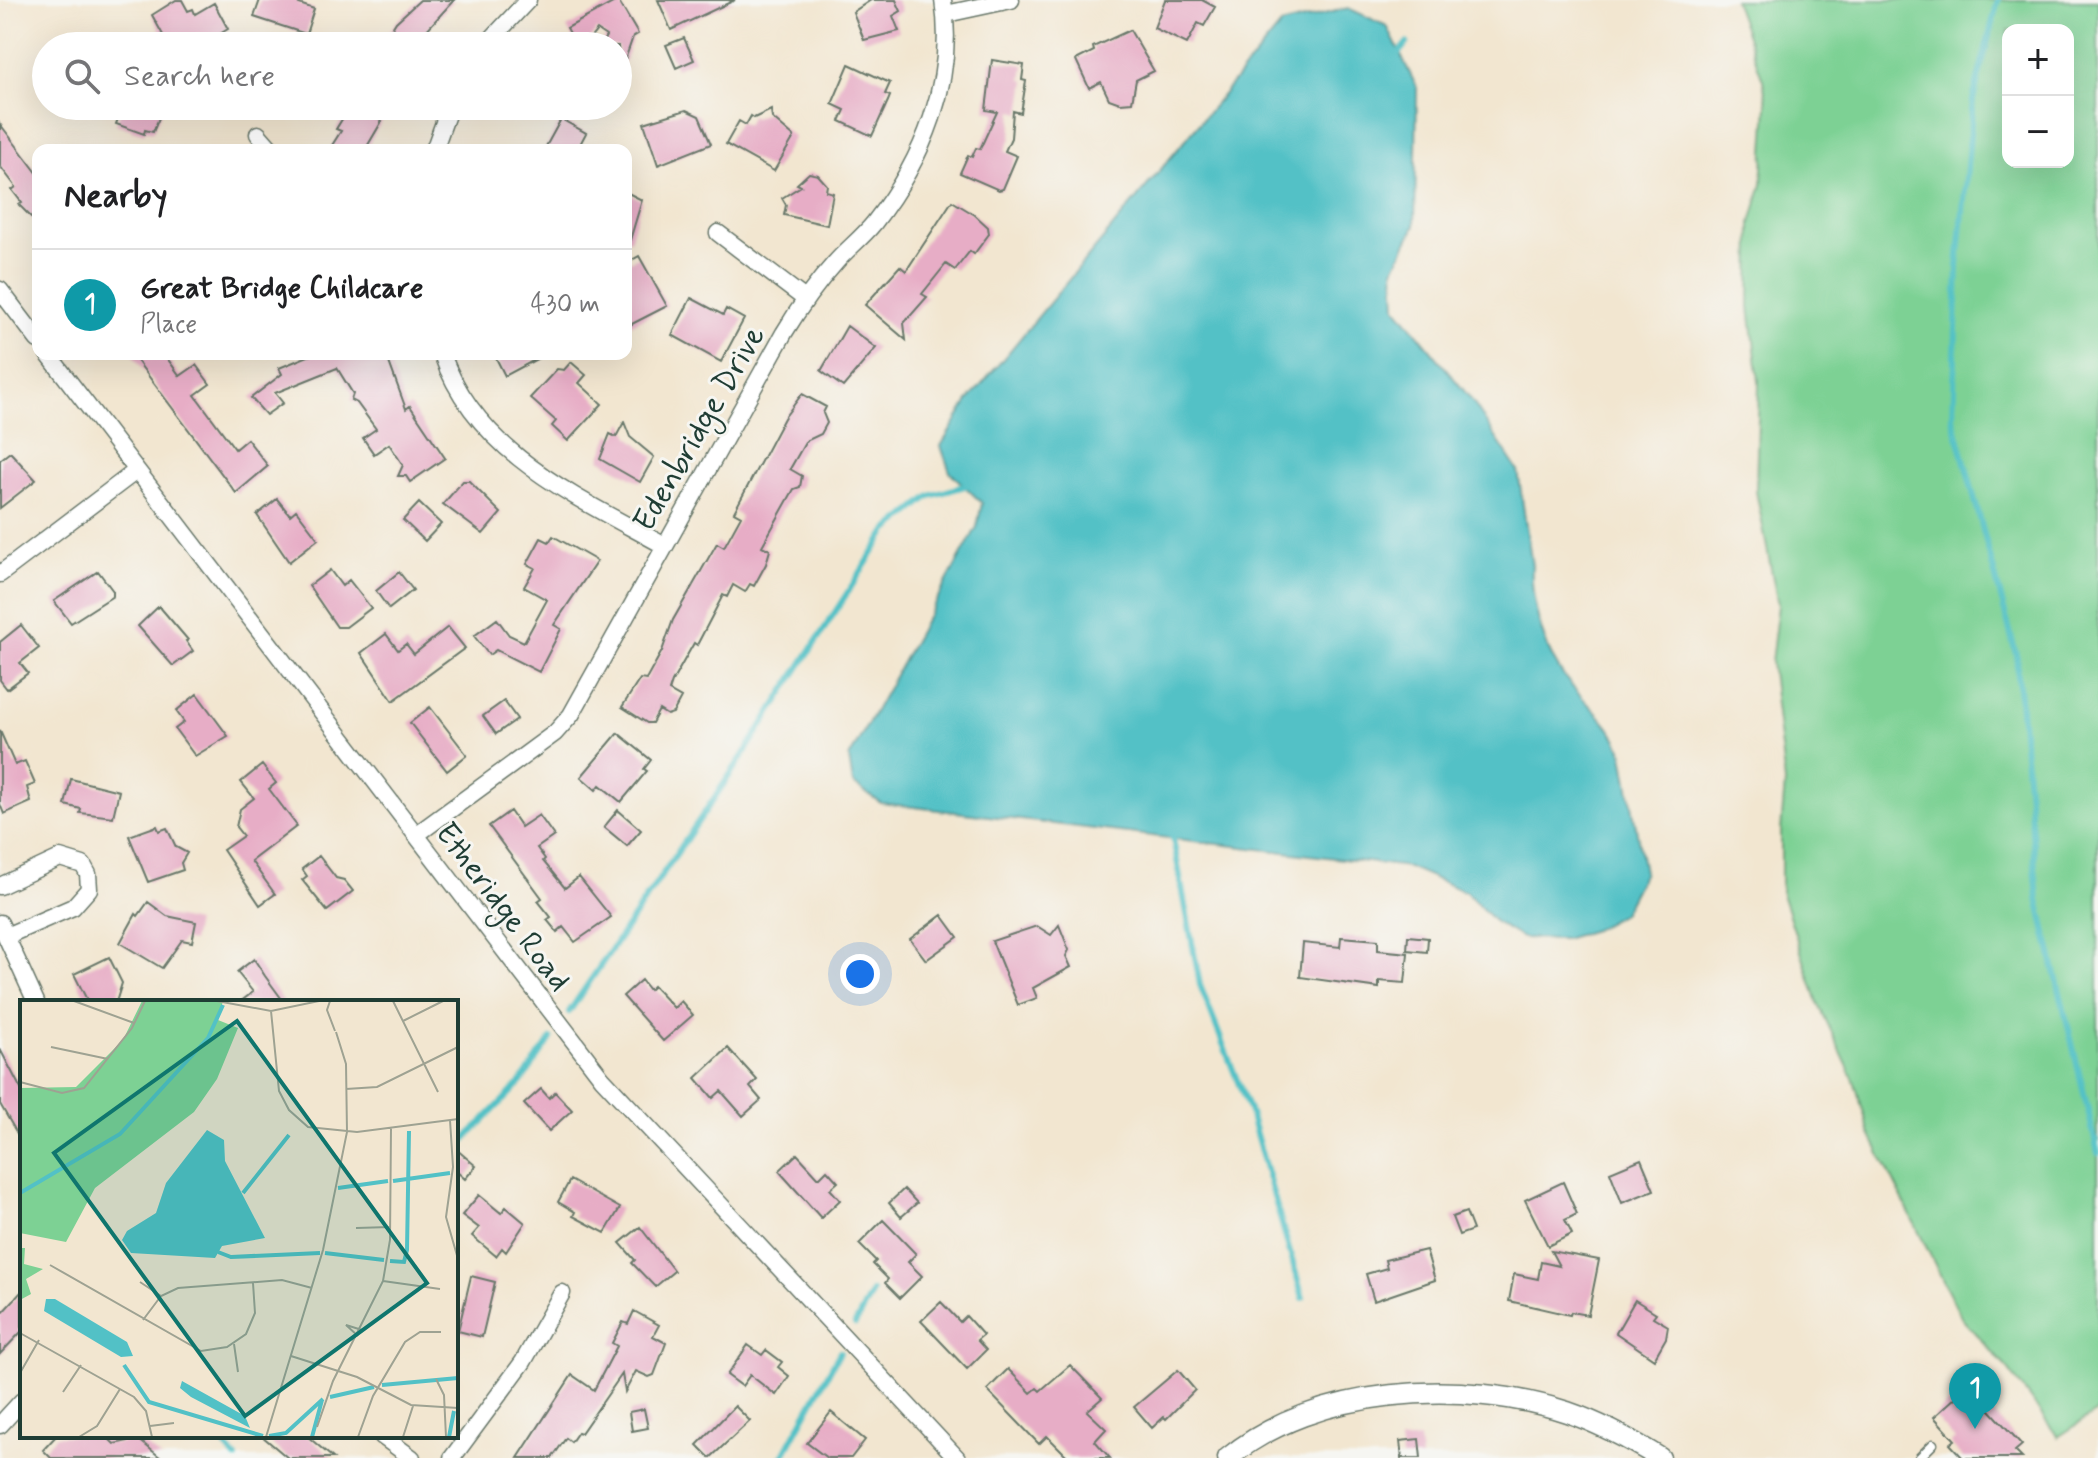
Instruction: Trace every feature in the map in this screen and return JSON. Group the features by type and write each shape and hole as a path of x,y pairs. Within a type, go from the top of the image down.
{"street":[{"path":"498,32 528,0"},
{"path":"944,7 1011,0"},
{"name":"Edenbridge Drive","path":"416,835 555,733 571,715 663,545 805,299 872,226 901,185 925,139 940,90 948,39 944,7"},
{"path":"436,144 445,120"},
{"path":"258,134 267,144"},
{"path":"718,233 805,299"},
{"path":"0,290 32,332"},
{"name":"Etheridge Road","path":"53,360 602,1078 957,1458"},
{"path":"445,360 469,405 500,443 537,475 663,545"},
{"path":"0,574 136,471"},
{"path":"0,886 60,858 83,865 88,874 89,889 73,907 3,930 35,1000"},
{"path":"452,1458 523,1362 562,1293"},
{"path":"1228,1458 1273,1429 1323,1409 1372,1398 1428,1393 1490,1397 1567,1413 1660,1458"},
{"path":"0,1425 20,1403"},
{"path":"385,1438 412,1458"}],"lane":[{"path":"1919,1458 1933,1444"}],"green space":[{"path":"1734,0 2098,0 2098,1411 2058,1437 2008,1369 1962,1319 1870,1134 1854,1080 1818,1003 1781,891 1785,783 1771,662 1778,605 1756,491 1759,382 1750,307 1751,223 1762,184 1767,104 1763,80"}],"water":[{"path":"1348,8 1387,26 1417,88 1415,226 1394,269 1396,307 1470,398 1518,471 1535,605 1542,633 1567,680 1611,730 1623,754 1644,872 1622,914 1594,930 1564,939 1522,938 1495,922 1466,892 1408,867 881,803 853,784 849,758 977,527 982,503 950,472 941,446 968,401 1281,25"}],"building":[{"path":"176,0 182,0 188,11 193,9 195,14 214,3 228,29 223,32 161,32 152,15"},
{"path":"260,0 301,0 299,4 314,9 307,32 254,17"},
{"path":"420,0 454,0 425,32 390,32"},
{"path":"618,0 638,34 632,40 632,32 569,32 567,28"},
{"path":"658,0 735,0 671,30"},
{"path":"871,0 896,0 901,11 893,16 899,31 864,40 853,12"},
{"path":"1165,0 1202,0 1215,7 1204,26 1198,23 1187,44 1154,28"},
{"path":"1130,30 1154,71 1136,80 1132,102 1120,103 1109,99 1101,82 1089,88 1076,60 1094,51 1093,47"},
{"path":"684,38 694,60 676,68 666,45"},
{"path":"992,60 1024,65 1022,80 1026,81 1021,113 1013,111 1011,138 1005,151 1017,156 1003,189 999,190 960,173 968,155 972,157 976,148 980,149 997,112 986,110"},
{"path":"849,64 890,83 885,94 890,96 872,136 840,121 845,110 832,104"},
{"path":"686,110 699,116 711,144 658,165 644,123"},
{"path":"771,110 772,118 794,137 774,171 726,144 739,121 746,125 751,116 754,118"},
{"path":"118,120 158,120 153,132 145,130 144,134 116,124"},
{"path":"342,120 382,121 369,144 333,144 341,131 336,129"},
{"path":"560,120 586,133 580,144 547,144"},
{"path":"0,124 32,166 32,218 19,205 22,203 12,190 16,187 0,166"},
{"path":"809,173 818,175 827,185 826,191 833,193 827,225 784,215 786,205 782,198 801,186 797,184"},
{"path":"632,195 642,200 632,233"},
{"path":"952,201 975,215 988,227 989,234 974,254 970,251 955,270 946,264 922,294 927,297 904,323 906,340 865,305 900,266 906,271"},
{"path":"639,256 667,306 632,324 632,260"},
{"path":"691,298 723,315 726,309 744,319 721,362 672,335"},
{"path":"847,326 876,348 843,387 821,371"},
{"path":"136,360 168,360 180,376 196,365 210,384 195,395 235,449 247,439 268,466 236,493"},
{"path":"298,360 388,360 406,409 410,406 445,458 410,482 406,476 398,476 403,465 389,444 374,454 363,438 376,429 357,403 351,400 353,394 337,368 275,393 283,403 266,415 251,398 282,374 279,368"},
{"path":"497,360 535,360 505,376"},
{"path":"571,362 586,375 579,383 602,404 568,441 552,426 556,421 530,398 557,369 564,370"},
{"path":"802,394 826,407 823,413 827,423 821,434 806,441 790,469 802,476 800,487 794,489 762,546 770,550 766,564 754,586 750,584 745,592 733,585 727,597 723,595 697,645 694,643 672,682 669,691 681,698 673,713 667,715 659,710 652,723 647,723 622,707 640,679 646,680 662,651 673,620 717,543 724,547 741,516 734,512 784,418"},
{"path":"624,422 630,437 654,457 640,482 600,459 610,434 616,437"},
{"path":"10,452 36,480 0,508 0,460"},
{"path":"463,481 469,481 501,513 483,534 443,504"},
{"path":"277,499 290,515 296,510 318,539 289,562 257,515"},
{"path":"419,503 441,524 425,541 403,520"},
{"path":"553,536 597,561 554,625 561,629 539,672 496,650 489,655 474,636 497,619 509,635 524,642 547,600 524,587 535,568 527,564 541,538 549,542"},
{"path":"330,570 342,586 349,580 371,608 346,627 337,627 309,586"},
{"path":"98,571 113,591 113,596 71,623 54,601"},
{"path":"399,572 413,590 389,609 376,591"},
{"path":"159,606 188,640 193,651 173,666 138,626"},
{"path":"21,625 39,648 20,663 28,673 7,689 0,680 0,642"},
{"path":"448,627 465,648 393,701 361,653 386,634 398,650 406,644 414,654"},
{"path":"197,694 228,736 195,756 175,729 184,722 176,711"},
{"path":"504,701 517,719 496,734 483,716"},
{"path":"430,707 467,755 447,771 410,723"},
{"path":"0,731 15,765 25,761 35,784 27,787 31,802 4,814 0,804"},
{"path":"618,733 651,760 644,769 647,771 621,802 600,785 596,790 581,777"},
{"path":"262,765 276,783 269,789 297,826 251,861 275,894 260,905 223,850 243,836 236,827 240,809 254,798 241,782"},
{"path":"71,779 119,791 113,817 80,813 81,809 65,805"},
{"path":"618,810 641,830 627,846 604,827"},
{"path":"510,811 521,827 539,815 554,836 537,848 545,859 543,861 565,888 579,877 611,917 575,942 563,927 557,932 547,920 551,917 538,901 542,898 489,826"},
{"path":"157,826 159,831 167,828 176,847 187,853 181,863 183,870 148,882 129,836"},
{"path":"319,856 336,878 344,880 353,891 327,911 302,880 307,876 302,869"},
{"path":"148,902 167,916 196,922 192,942 182,940 162,968 120,943 136,914 138,916"},
{"path":"942,915 958,937 926,960 910,939"},
{"path":"1059,925 1069,950 1066,956 1071,967 1033,988 1037,998 1018,1005 992,941 1037,926 1051,935"},
{"path":"1408,936 1428,938 1427,952 1407,950"},
{"path":"1341,937 1378,940 1378,950 1408,953 1405,983 1379,981 1379,988 1300,977 1303,943 1340,947"},
{"path":"109,957 122,983 117,1000 87,1000 74,974"},
{"path":"254,959 283,1000 243,1000 253,992 237,972"},
{"path":"641,980 649,990 653,986 674,1008 681,1001 693,1015 663,1041 623,996"},
{"path":"728,1048 757,1080 750,1087 761,1100 743,1116 721,1091 713,1098 696,1078"},
{"path":"0,1049 20,1087 20,1139 0,1104"},
{"path":"541,1089 549,1098 555,1092 572,1110 549,1131 524,1104"},
{"path":"458,1151 476,1166 465,1179 458,1173"},
{"path":"797,1154 819,1178 827,1170 838,1182 830,1189 840,1200 821,1218 779,1171"},
{"path":"1641,1159 1654,1190 1622,1203 1610,1172"},
{"path":"570,1180 620,1208 605,1233 573,1216 575,1212 558,1202"},
{"path":"1563,1182 1577,1214 1565,1220 1572,1234 1548,1246 1525,1200"},
{"path":"904,1189 917,1203 901,1217 889,1203"},
{"path":"479,1195 501,1213 506,1207 525,1223 506,1252 502,1248 496,1256 472,1236 479,1228 462,1215"},
{"path":"1466,1212 1473,1230 1459,1235 1452,1217"},
{"path":"883,1220 916,1254 908,1262 922,1276 900,1298 885,1283 888,1279 873,1264 876,1261 859,1244"},
{"path":"640,1227 674,1271 655,1287 632,1263 635,1260 620,1243"},
{"path":"1426,1250 1435,1280 1374,1301 1366,1274 1387,1268 1385,1260"},
{"path":"1551,1251 1599,1260 1588,1315 1571,1312 1570,1315 1509,1301 1514,1274 1538,1279 1541,1262 1559,1266"},
{"path":"471,1276 495,1282 482,1337 458,1331"},
{"path":"20,1293 20,1333 0,1354 0,1315"},
{"path":"1635,1300 1656,1313 1653,1317 1668,1326 1666,1338 1654,1359 1616,1333"},
{"path":"941,1302 960,1322 966,1316 983,1335 977,1340 986,1350 967,1369 921,1321"},
{"path":"634,1311 659,1325 653,1336 666,1343 654,1375 649,1377 636,1371 625,1392 622,1374 581,1433 578,1432 571,1442 566,1438 552,1458 518,1458 572,1375 594,1390 617,1346 612,1343 623,1322 628,1324"},
{"path":"748,1345 762,1355 766,1350 782,1362 778,1367 789,1376 776,1395 750,1375 742,1386 727,1375"},
{"path":"1070,1365 1102,1398 1087,1411 1106,1429 1095,1441 1110,1458 1069,1458 1047,1436 1039,1444 987,1390 1008,1369 1031,1393 1037,1388 1040,1391"},
{"path":"1178,1370 1195,1390 1166,1419 1164,1417 1152,1428 1134,1407"},
{"path":"1968,1386 2022,1445 2015,1451 2022,1458 1963,1458 1950,1444 1955,1440 1934,1417"},
{"path":"735,1406 750,1421 710,1458 697,1445"},
{"path":"644,1409 648,1428 632,1431 629,1412"},
{"path":"831,1412 865,1440 851,1458 827,1458 807,1443"},
{"path":"54,1438 108,1438 114,1444 138,1439 161,1458 51,1458 43,1450"},
{"path":"264,1438 309,1438 333,1458 288,1458"},
{"path":"1419,1439 1421,1458 1402,1458 1400,1441"}],"waterway":[{"path":"1998,0 1973,100 1958,266 1953,418 2016,654 2038,899 2098,1153"},
{"path":"1395,57 1407,43"},
{"path":"569,1012 742,757 887,531 930,496 968,485"},
{"path":"1172,833 1200,985 1250,1113 1303,1298"},
{"path":"458,1147 521,1082 551,1039"},
{"path":"855,1324 872,1292"},
{"path":"782,1458 840,1352"},
{"path":"218,1438 236,1458"}],"place":[{"name":"Great Bridge Childcare","path":"1975,1429"}]}
